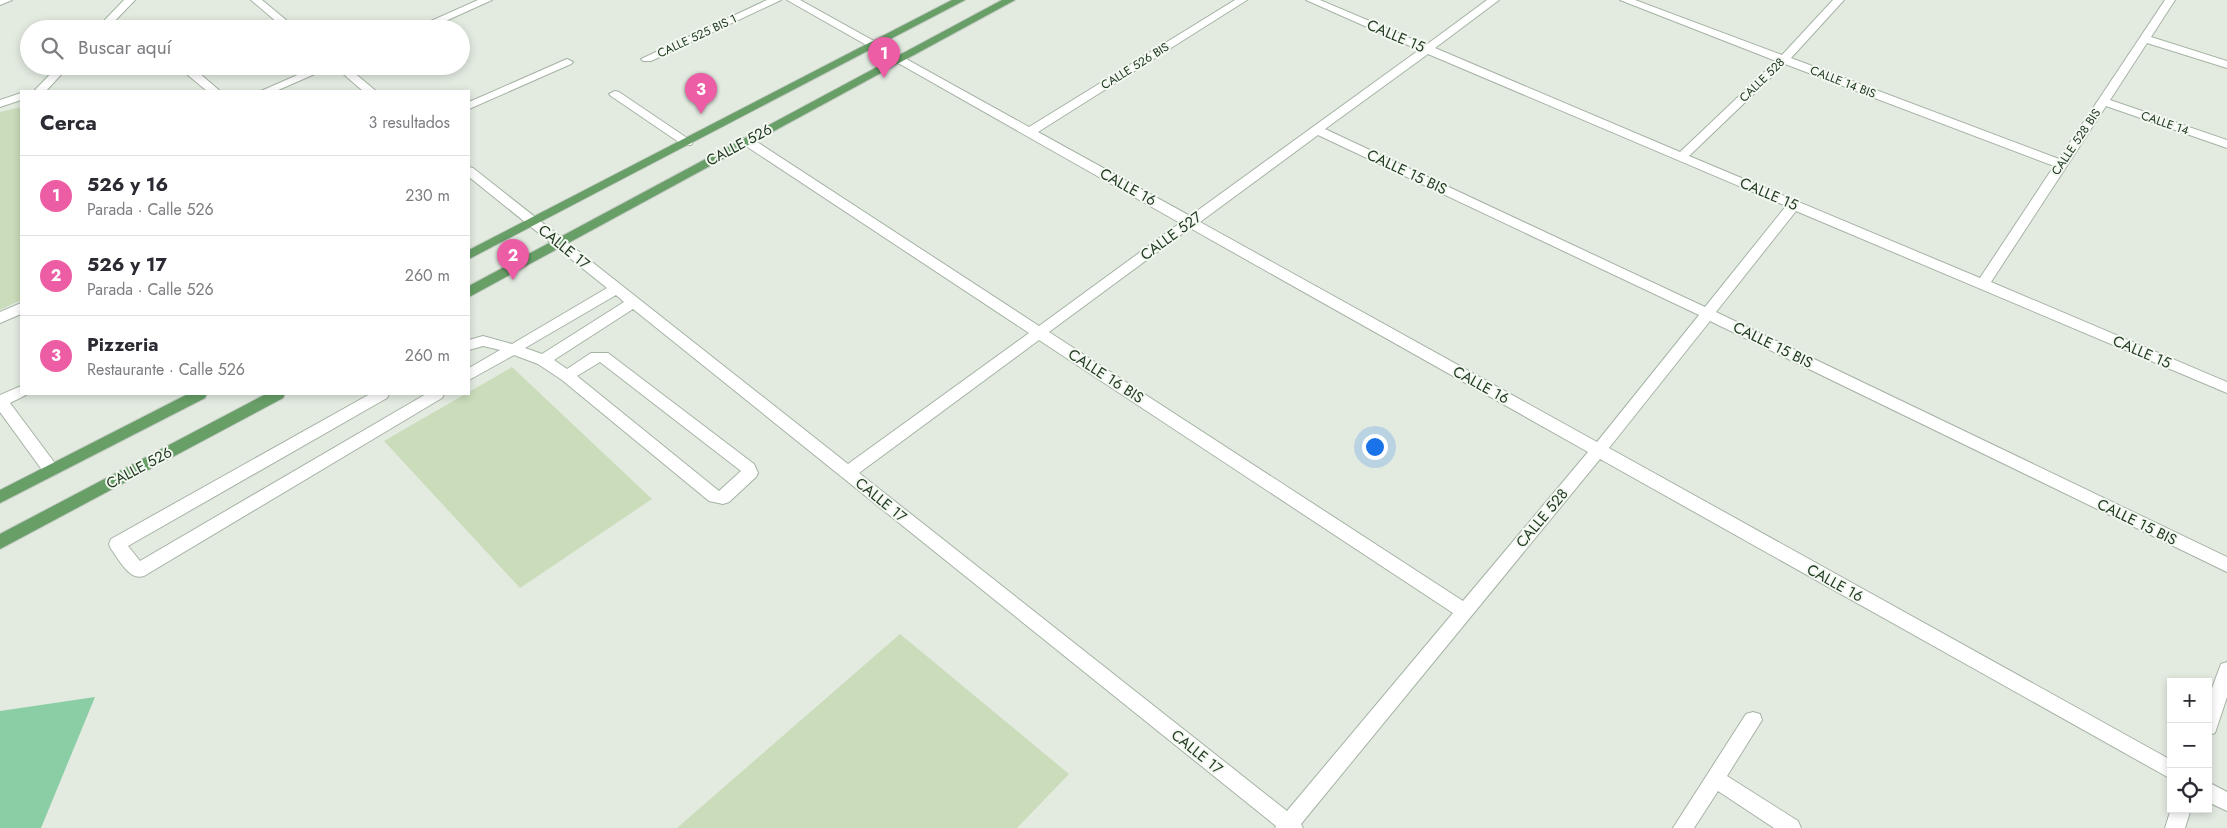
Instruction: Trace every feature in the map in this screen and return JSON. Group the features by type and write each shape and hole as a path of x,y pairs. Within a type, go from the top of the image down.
{"main road":[{"name":"CALLE 526","path":"470,254 960,0"},
{"name":"CALLE 526","path":"470,291 1010,0"},
{"path":"0,497 198,395"},
{"name":"CALLE 526","path":"0,542 276,395"}],"street":[{"path":"0,2 6,0"},
{"path":"111,20 130,0"},
{"path":"256,0 281,20"},
{"path":"439,20 487,0"},
{"name":"CALLE 525 BIS 1","path":"646,59 776,0"},
{"name":"CALLE 16","path":"792,0 2167,768"},
{"name":"CALLE 526 BIS","path":"1029,132 1242,0"},
{"name":"CALLE 15","path":"1311,0 2227,388"},
{"name":"CALLE 527","path":"847,473 1494,0"},
{"name":"CALLE 14 BIS","path":"1625,0 2061,164"},
{"name":"CALLE 528","path":"1681,157 1784,59 1839,0"},
{"name":"CALLE 528 BIS","path":"1982,285 2170,0"},
{"path":"2144,38 2227,65"},
{"path":"470,106 567,62"},
{"path":"41,90 55,75"},
{"path":"194,75 213,90"},
{"path":"269,90 306,75"},
{"path":"350,75 369,90"},
{"path":"615,94 687,142"},
{"path":"0,104 20,96"},
{"name":"CALLE 14","path":"2103,101 2227,144"},
{"name":"CALLE 15 BIS","path":"1317,130 1708,314 2227,565"},
{"name":"CALLE 16 BIS","path":"747,141 1465,612"},
{"name":"CALLE 17","path":"470,172 1289,827"},
{"name":"CALLE 528","path":"1289,827 1598,451 1794,205"},
{"path":"470,374 616,289"},
{"path":"543,360 633,302"},
{"path":"0,318 20,308"},
{"path":"470,345 483,341 492,342 543,360 566,376 715,497 723,498 750,473 748,468 603,357 596,357 566,376"},
{"path":"20,391 0,401 51,470"},
{"path":"380,395 117,544 138,571 435,395"},
{"path":"2209,723 2227,670"},
{"path":"1683,828 1753,720"},
{"path":"1715,779 1791,828"},
{"path":"2212,793 2227,802"},
{"path":"2175,828 2180,813"}],"shaded area":[{"path":"20,107 20,300 0,310 0,112"},
{"path":"512,367 652,499 520,588 384,441 464,395 470,395 470,391"},
{"path":"900,634 1069,774 1017,828 677,828"},
{"path":"95,697 41,828 0,828 0,711"}],"place":[{"name":"526 y 16","path":"884,78"},
{"name":"Pizzeria","path":"701,114"},
{"name":"526 y 17","path":"513,280"}]}
